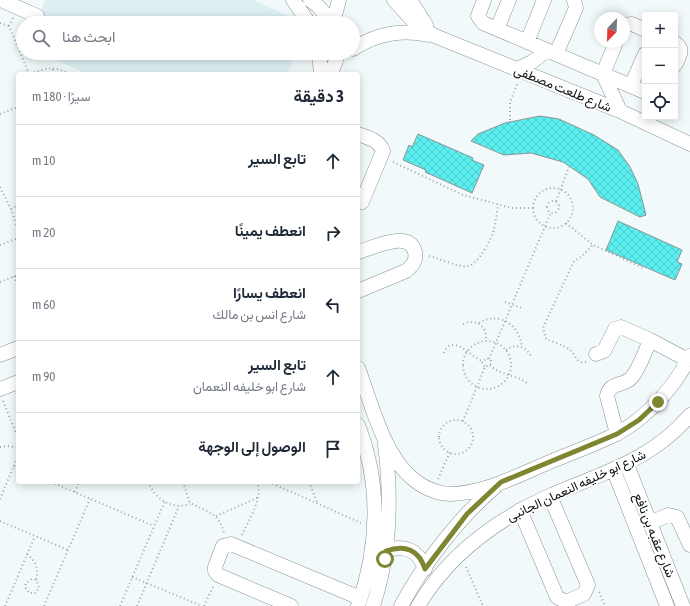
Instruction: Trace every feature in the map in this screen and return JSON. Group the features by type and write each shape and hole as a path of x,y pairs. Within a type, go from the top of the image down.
{"street":[{"path":"2,0 37,16"},
{"path":"294,0 304,16"},
{"path":"310,0 327,16"},
{"path":"335,16 338,0"},
{"name":"شارع طلعت مصطفى","path":"394,0 414,23 434,36 620,111 688,142"},
{"path":"410,0 434,36"},
{"path":"484,0 478,16 483,23 642,91"},
{"path":"497,29 509,0"},
{"path":"527,42 544,0"},
{"path":"520,70 551,52 576,8 574,0"},
{"path":"630,24 642,29"},
{"name":"شارع طلعت مصطفى","path":"360,46 377,37 392,33 408,32 434,36"},
{"path":"678,45 681,50 678,58"},
{"path":"614,48 603,74 620,111"},
{"path":"320,60 321,72"},
{"path":"631,86 642,61"},
{"path":"360,135 381,145 383,151 382,157 362,202"},
{"path":"360,251 396,240 403,240 410,244 415,251 415,259 412,266 406,271 360,290"},
{"path":"360,373 392,454 403,469 417,482 433,491 450,494 468,492 501,482 617,434 639,420 658,402 674,382 689,358 624,328 618,328 613,332 604,351 596,354"},
{"path":"617,434 607,396 608,391 612,386 622,384 632,378 650,340"},
{"path":"0,355 16,349"},
{"path":"0,389 16,383"},
{"name":"شارع ابو خليفه النعمان الجانبى","path":"418,606 435,582 460,553 480,536 520,510 550,496 614,471 666,439 690,415"},
{"path":"291,606 218,574 215,571 215,567 223,546 232,545 359,602 370,565 374,525 372,477 360,432"},
{"path":"373,606 381,581 386,551 388,482 384,436"},
{"name":"شارع عقبه بن نافع","path":"626,464 684,600"},
{"name":"شارع عقبه بن نافع","path":"614,471 667,606"},
{"path":"401,606 425,569 467,514 501,482"},
{"path":"520,510 557,597 566,602 584,594 588,585 550,496"},
{"path":"650,523 668,515 677,517 690,545"},
{"path":"386,551 402,547 411,549 420,558 425,569"}],"path":[{"path":"9,26 14,17 15,6"},
{"path":"0,23 9,26 16,42"},
{"path":"24,60 29,72"},
{"path":"35,72 48,67 54,67 66,72"},
{"path":"52,72 54,67"},
{"path":"510,120 510,102 520,70"},
{"path":"0,114 16,108"},
{"path":"382,157 463,195 512,208 532,208"},
{"path":"556,202 569,167"},
{"path":"0,187 11,208 16,224"},
{"path":"551,188 561,189 569,195 573,205 572,215 566,223 556,228 545,226 536,219 532,208 535,198 541,191 551,188"},
{"path":"490,366 491,362 489,359 545,226 550,212 548,210 548,204 553,201 556,202"},
{"path":"550,212 554,213 559,210 560,207 556,202"},
{"path":"415,251 468,267 480,257 494,230 498,204"},
{"path":"11,208 16,207"},
{"path":"566,223 593,245 643,268"},
{"path":"0,245 16,239"},
{"path":"593,245 581,257 574,261 543,328 546,339 570,351 574,358 582,362 589,361 596,354"},
{"path":"0,282 14,276 16,281"},
{"path":"505,302 522,308"},
{"path":"463,324 471,322 478,323 489,319 505,320 518,331 522,347"},
{"path":"478,323 485,330 486,340"},
{"path":"486,340 496,342 506,350 511,362 509,374 506,380 496,388 490,389 477,387 468,380 462,369 463,357 474,343 486,340"},
{"path":"444,353 446,349 455,345 467,350 482,362 485,367"},
{"path":"506,350 511,347 522,347 527,350 531,356"},
{"path":"482,362 485,358 489,359"},
{"path":"485,367 490,366 494,369 522,379 528,384"},
{"path":"463,421 485,367"},
{"path":"0,394 16,433"},
{"path":"458,420 463,421 471,428 473,433 472,443 469,448 460,453 450,452 442,445 440,440 441,430 448,422 458,420"},
{"path":"0,447 8,446 16,448"},
{"path":"433,491 450,452"},
{"path":"0,499 16,461"},
{"path":"55,484 154,526"},
{"path":"75,492 78,484"},
{"path":"149,484 156,497 179,506 190,503 216,516 222,523 232,545"},
{"path":"183,484 190,503"},
{"path":"232,545 258,498 259,491 257,484"},
{"path":"274,484 374,525"},
{"path":"310,484 317,502"},
{"path":"216,516 258,498"},
{"path":"44,606 90,499"},
{"path":"120,606 165,501"},
{"path":"137,606 179,506"},
{"path":"0,521 68,550"},
{"path":"5,606 35,536"},
{"path":"460,553 483,606"},
{"path":"27,554 36,563 38,574 36,580 40,587 36,593 29,593 25,587 26,583 32,579 36,580"},
{"path":"132,577 203,606 218,574"}],"shaded area":[{"path":"45,0 253,0 288,16 39,16"},
{"path":"55,60 294,60 288,72 83,72"}],"building":[{"path":"540,116 559,119 594,135 618,150 630,167 638,184 646,215 640,217 600,197 588,179 563,162 531,153 504,155 471,141 478,134 505,123"},
{"path":"418,134 473,158 472,160 484,165 472,193 425,172 426,170 403,160 409,145 412,147"},
{"path":"618,221 682,250 677,262 682,264 675,280 606,250"}],"route":[{"path":"385,559 386,551 402,547 411,549 418,554 425,569 452,531 483,497 501,482 617,434 639,420 658,402"}]}
